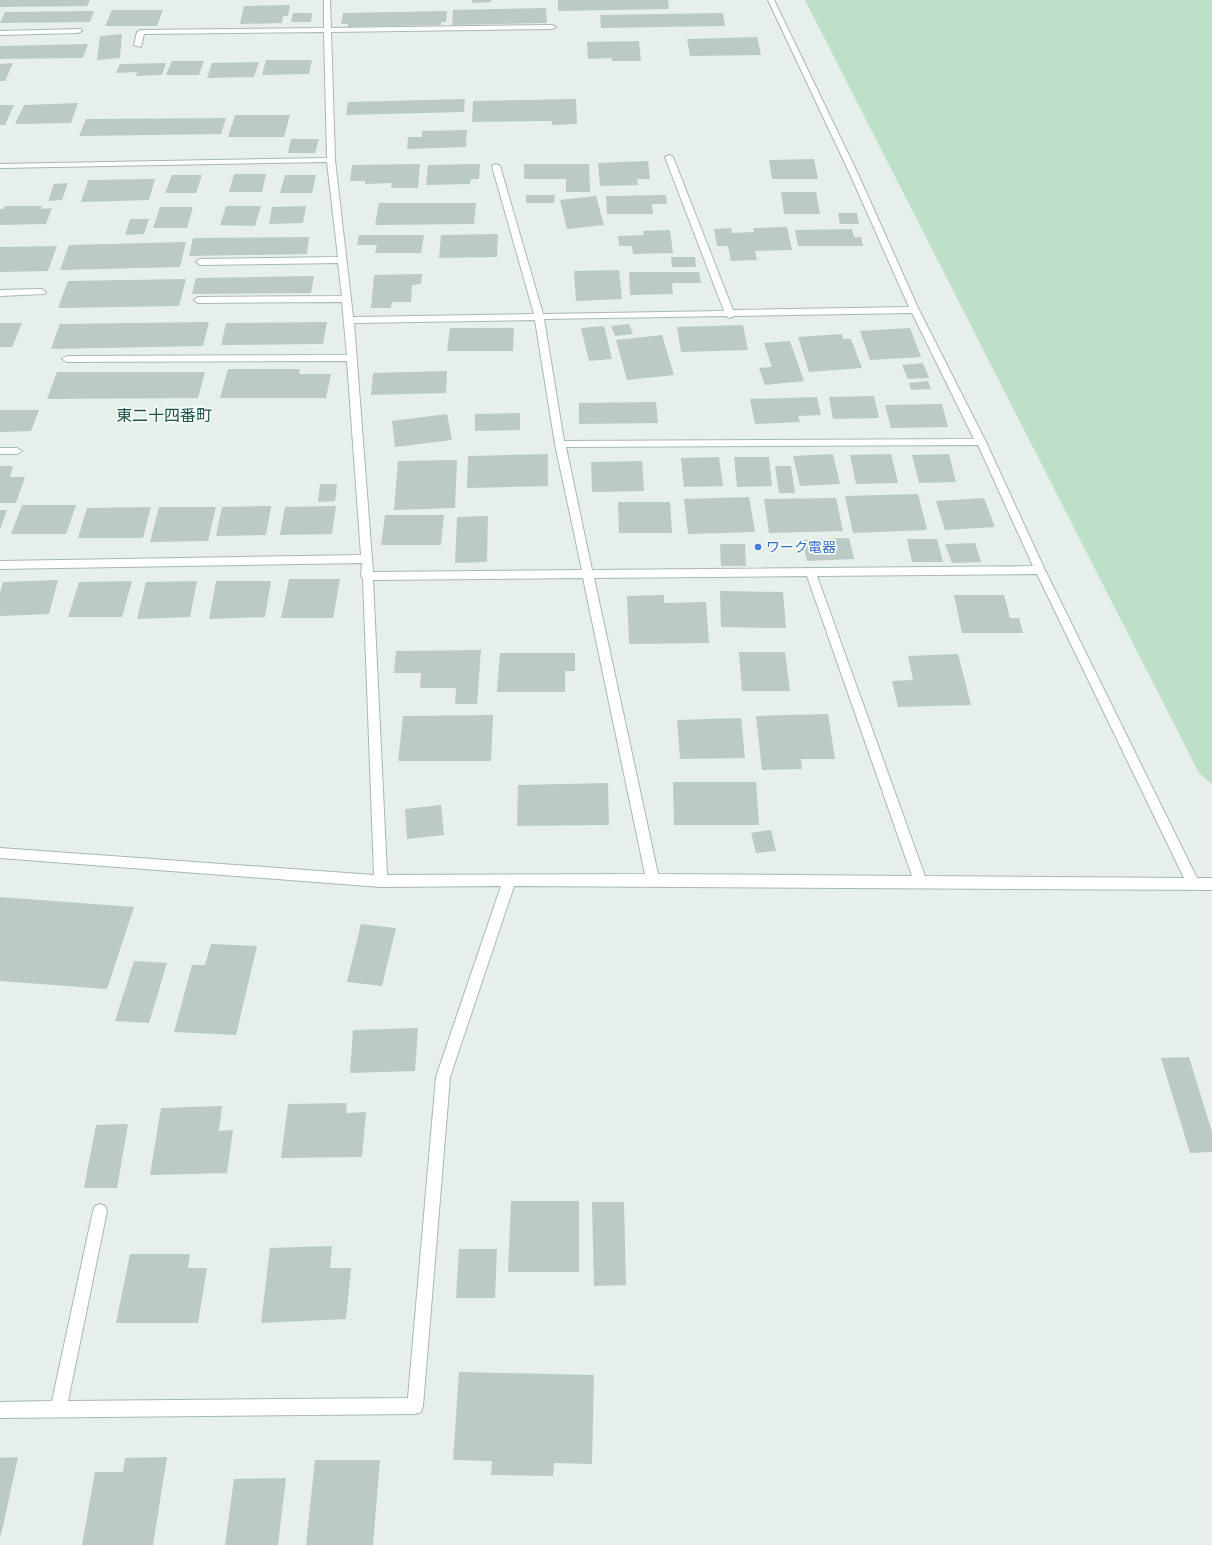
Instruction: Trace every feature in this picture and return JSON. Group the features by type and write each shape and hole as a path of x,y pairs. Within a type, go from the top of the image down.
{"street":[{"path":"327,0 330,160 349,320 367,559 366,576 382,881"},
{"path":"771,0 854,174 915,310 981,442 1040,570 1194,885"},
{"path":"138,45 141,32 552,27"},
{"path":"0,33 78,31"},
{"path":"669,157 730,315"},
{"path":"0,166 330,160"},
{"path":"496,166 539,317 560,444 653,880"},
{"path":"200,262 341,260"},
{"path":"0,293 42,292"},
{"path":"198,300 346,299"},
{"path":"349,320 730,315 915,310"},
{"path":"67,358 351,358"},
{"path":"560,444 981,442"},
{"path":"0,451 17,451"},
{"path":"0,564 367,559"},
{"path":"366,576 1040,570"},
{"path":"811,573 920,881"},
{"path":"0,853 382,881 653,880 1212,884"},
{"path":"0,1410 415,1406 443,1077 509,881"},
{"path":"58,1409 100,1211"}],"green space":[{"path":"805,0 1212,0 1212,784 1199,773"}],"building":[{"path":"0,0 90,0 87,6 0,7"},
{"path":"472,0 491,0 491,2 472,3"},
{"path":"558,0 668,0 669,9 558,11"},
{"path":"290,5 288,16 283,16 282,23 240,24 244,6"},
{"path":"546,8 547,23 452,25 453,10"},
{"path":"112,10 163,10 157,26 105,26"},
{"path":"94,11 90,22 0,23 5,12"},
{"path":"447,11 446,22 441,22 441,25 348,27 348,24 341,24 343,13"},
{"path":"293,13 312,13 311,22 291,22"},
{"path":"723,13 725,26 601,28 600,15"},
{"path":"122,34 120,58 97,60 100,36"},
{"path":"757,37 761,55 690,56 687,39"},
{"path":"639,41 641,61 612,61 612,58 588,59 587,42"},
{"path":"88,44 83,58 0,59 0,46"},
{"path":"266,60 312,60 309,74 262,75"},
{"path":"172,61 204,61 199,75 166,75"},
{"path":"259,62 254,77 207,78 212,63"},
{"path":"13,63 5,81 0,81 0,64"},
{"path":"166,63 162,75 136,76 137,72 116,73 120,64"},
{"path":"465,99 464,112 346,115 348,102"},
{"path":"576,99 577,124 552,125 552,121 472,122 473,101"},
{"path":"78,103 71,123 15,124 24,105"},
{"path":"0,105 14,105 5,125 0,125"},
{"path":"235,115 290,115 284,137 228,137"},
{"path":"226,118 221,134 79,136 86,119"},
{"path":"467,130 466,147 407,149 408,137 422,137 422,131"},
{"path":"291,139 319,139 315,153 288,153"},
{"path":"814,159 818,179 772,179 769,160"},
{"path":"648,161 650,179 637,179 638,185 600,186 598,163"},
{"path":"420,164 418,188 391,188 392,183 365,184 365,181 350,181 352,165"},
{"path":"480,164 479,179 471,179 470,184 426,185 428,165"},
{"path":"524,164 589,164 590,192 566,192 566,179 524,179"},
{"path":"234,174 266,174 262,192 229,192"},
{"path":"172,175 202,175 196,193 165,193"},
{"path":"285,175 316,175 312,193 280,193"},
{"path":"155,179 149,200 81,202 88,180"},
{"path":"68,183 62,200 48,201 54,184"},
{"path":"781,192 816,192 820,214 784,214"},
{"path":"526,195 555,195 554,203 526,203"},
{"path":"666,195 667,204 652,204 653,214 607,214 606,196"},
{"path":"596,196 604,225 567,229 560,200"},
{"path":"379,203 476,203 474,224 375,225"},
{"path":"5,206 42,206 41,209 52,208 46,224 0,225 0,209 3,209"},
{"path":"226,206 261,206 255,226 220,225"},
{"path":"306,206 303,223 269,224 272,207"},
{"path":"160,207 193,207 187,228 153,228"},
{"path":"838,213 857,213 859,224 840,224"},
{"path":"130,219 149,219 144,234 125,235"},
{"path":"787,227 792,250 755,251 757,260 731,261 728,246 717,246 714,229 731,228 732,233 754,232 753,228"},
{"path":"852,229 854,237 861,237 863,246 798,246 795,230"},
{"path":"670,230 673,253 633,254 632,246 619,246 618,236 644,235 643,231"},
{"path":"498,234 497,257 439,258 441,235"},
{"path":"359,235 424,235 421,253 375,253 377,245 357,245"},
{"path":"309,237 307,254 189,256 193,238"},
{"path":"186,242 180,267 60,270 69,245"},
{"path":"57,246 48,271 0,272 0,247"},
{"path":"671,257 695,257 696,267 672,267"},
{"path":"619,270 622,299 576,301 574,271"},
{"path":"629,272 699,272 701,283 672,283 673,294 630,295"},
{"path":"422,274 421,284 412,285 411,302 392,302 391,308 371,308 374,275"},
{"path":"314,276 311,293 192,294 196,278"},
{"path":"186,279 179,306 58,308 68,281"},
{"path":"209,322 203,346 51,349 60,324"},
{"path":"327,322 323,344 221,345 226,323"},
{"path":"0,323 22,323 12,347 0,347"},
{"path":"629,324 633,334 615,336 611,326"},
{"path":"743,325 748,350 681,352 677,327"},
{"path":"604,326 612,359 589,361 581,328"},
{"path":"450,328 514,328 513,351 447,351"},
{"path":"910,328 921,357 870,360 860,331"},
{"path":"842,334 843,339 851,339 862,368 809,372 798,337"},
{"path":"662,335 674,375 627,380 616,340"},
{"path":"790,341 804,381 765,385 759,368 772,367 764,343"},
{"path":"923,363 929,378 908,379 902,365"},
{"path":"228,369 300,369 299,374 331,374 326,398 220,398"},
{"path":"447,371 446,393 371,395 373,373"},
{"path":"57,372 205,372 198,398 47,399"},
{"path":"928,381 931,389 911,390 909,383"},
{"path":"874,396 879,418 833,419 829,397"},
{"path":"817,397 821,415 798,416 800,422 755,424 750,399"},
{"path":"656,402 658,423 579,424 579,403"},
{"path":"942,404 948,427 891,428 885,405"},
{"path":"0,410 39,410 31,431 0,432"},
{"path":"520,413 520,430 475,431 475,414"},
{"path":"447,414 452,440 395,447 392,421"},
{"path":"548,454 548,486 467,488 468,456"},
{"path":"833,454 840,484 800,486 793,456"},
{"path":"891,454 898,483 856,484 850,455"},
{"path":"949,454 956,482 919,483 912,455"},
{"path":"719,457 723,486 684,487 681,458"},
{"path":"734,457 769,457 772,486 737,487"},
{"path":"457,460 455,508 394,510 398,461"},
{"path":"642,461 644,491 592,492 591,462"},
{"path":"0,466 13,466 10,477 25,477 16,503 0,503"},
{"path":"775,466 791,466 795,493 779,493"},
{"path":"320,484 337,484 335,501 318,502"},
{"path":"918,494 927,530 853,533 845,496"},
{"path":"749,497 755,532 688,534 684,499"},
{"path":"836,498 843,531 769,533 764,499"},
{"path":"984,498 995,527 945,530 936,501"},
{"path":"618,502 670,502 672,533 619,533"},
{"path":"22,505 76,505 66,534 11,534"},
{"path":"271,506 266,535 216,536 222,507"},
{"path":"336,506 332,534 280,535 285,507"},
{"path":"151,507 143,538 78,538 87,508"},
{"path":"159,507 216,507 208,541 150,542"},
{"path":"0,510 7,510 0,530"},
{"path":"385,515 444,515 441,545 381,545"},
{"path":"488,516 487,562 455,563 457,517"},
{"path":"849,538 854,559 807,561 802,540"},
{"path":"907,539 937,539 943,562 912,562"},
{"path":"975,543 981,562 952,563 945,544"},
{"path":"720,544 745,544 746,566 721,566"},
{"path":"289,579 340,579 333,618 281,618"},
{"path":"58,580 49,614 0,616 0,593 3,582"},
{"path":"132,581 122,617 68,617 79,582"},
{"path":"197,581 190,617 137,619 146,582"},
{"path":"216,581 271,581 265,617 209,619"},
{"path":"720,591 783,592 786,628 721,627"},
{"path":"664,595 664,603 706,602 709,643 629,644 627,596"},
{"path":"954,595 1004,595 1010,618 1019,618 1023,633 962,633"},
{"path":"481,650 477,704 455,704 456,688 420,688 421,673 394,673 396,651"},
{"path":"739,652 785,652 790,691 742,691"},
{"path":"500,653 575,653 575,671 565,671 565,692 497,692"},
{"path":"958,654 971,705 898,707 892,681 913,680 908,656"},
{"path":"828,714 835,759 801,759 802,769 762,770 756,716"},
{"path":"493,715 491,761 398,761 403,716"},
{"path":"741,718 745,758 680,759 677,720"},
{"path":"673,782 756,782 759,825 674,825"},
{"path":"608,783 609,825 517,826 518,785"},
{"path":"441,805 444,835 407,839 405,809"},
{"path":"771,830 776,851 756,853 751,833"},
{"path":"0,897 134,907 107,989 0,981"},
{"path":"361,924 396,928 382,986 347,982"},
{"path":"211,944 257,946 236,1035 174,1032 192,965 205,965"},
{"path":"134,961 167,963 149,1023 115,1021"},
{"path":"418,1028 415,1071 350,1073 353,1030"},
{"path":"1189,1057 1212,1132 1212,1152 1190,1153 1161,1058"},
{"path":"347,1103 346,1113 366,1112 362,1157 281,1158 288,1104"},
{"path":"222,1106 219,1131 233,1130 227,1173 150,1175 161,1108"},
{"path":"128,1124 117,1188 84,1188 96,1125"},
{"path":"511,1201 579,1201 579,1272 508,1272"},
{"path":"592,1202 624,1202 626,1285 594,1286"},
{"path":"332,1246 330,1268 351,1268 346,1319 261,1323 270,1248"},
{"path":"459,1249 497,1249 495,1298 456,1298"},
{"path":"130,1254 190,1254 188,1268 207,1268 198,1323 116,1323"},
{"path":"459,1372 594,1375 592,1464 554,1463 553,1476 491,1475 492,1461 453,1460"},
{"path":"18,1457 1,1535 0,1535 0,1458"},
{"path":"167,1457 153,1545 82,1545 95,1472 123,1472 125,1458"},
{"path":"315,1460 380,1460 373,1545 306,1545"},
{"path":"286,1478 278,1545 225,1545 234,1479"}],"place":[{"name":"ワーク電器","path":"758,547"}],"district":[{"name":"東二十四番町","path":"164,415"}]}
